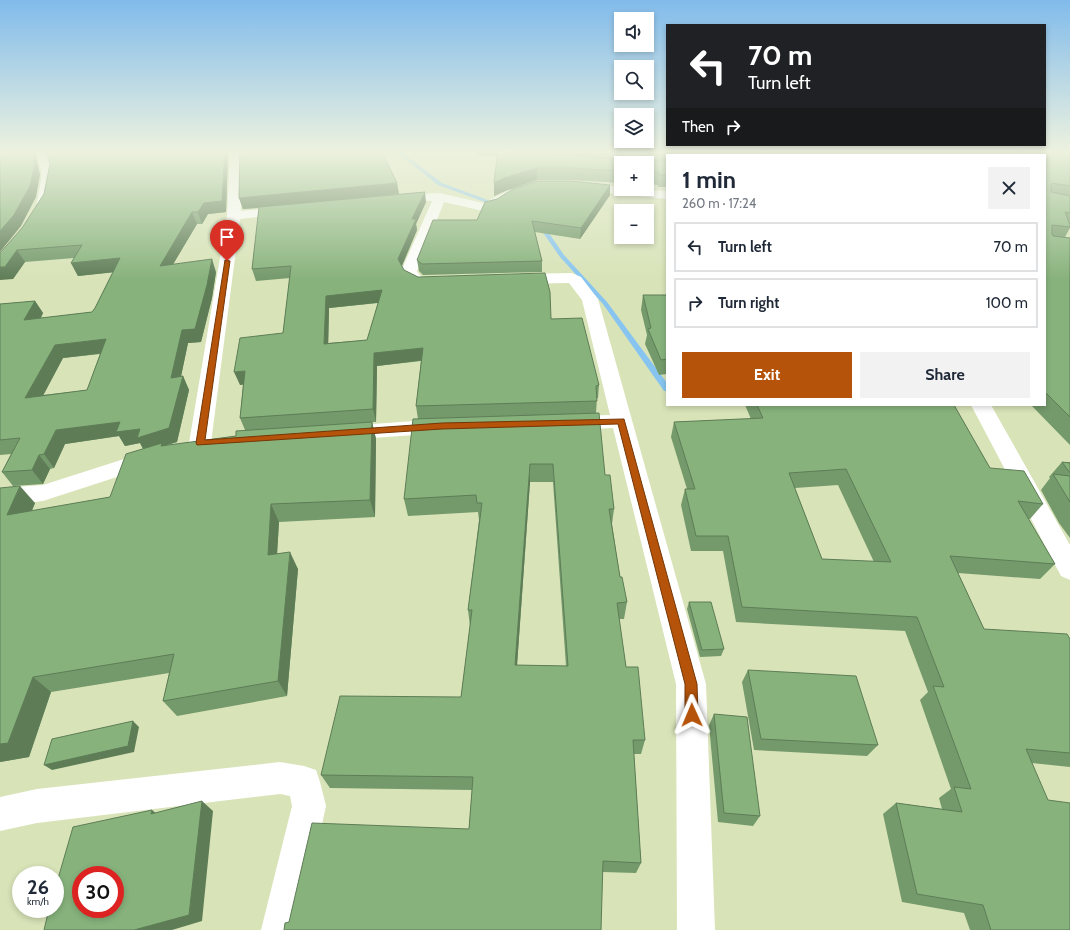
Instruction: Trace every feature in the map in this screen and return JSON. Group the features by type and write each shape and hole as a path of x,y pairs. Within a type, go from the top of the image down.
{"street":[{"path":"39,211 43,204 45,193"},
{"path":"0,497 43,493 174,452 208,443 234,216 235,193"},
{"path":"412,198 440,197 483,207 492,205 513,193"},
{"path":"650,193 666,195"},
{"path":"440,197 409,271 412,278 420,282 451,281"},
{"path":"234,216 304,209"},
{"path":"498,280 569,278 575,280 590,300 691,684 696,930"},
{"path":"982,406 1070,569"},
{"path":"551,423 621,421"},
{"path":"325,434 457,426"},
{"path":"0,814 37,806 280,778 304,782 309,806 280,930"}],"building":[{"path":"0,193 26,193 14,215 0,231"},
{"path":"222,193 222,201 204,203 198,212 192,212 160,266 212,259 207,285 195,329 182,330 171,378 183,376 169,428 137,438 140,429 116,432 120,422 56,430 44,454 39,455 32,470 2,472 20,438 0,440 0,304 35,301 24,320 92,312 120,258 71,263 82,245 17,250 5,267 0,267 0,253 22,228 44,194","holes":["106,339 87,390 25,398 55,345"]},
{"path":"239,193 287,193 239,198"},
{"path":"410,193 424,193 412,219 416,219 398,259 404,270 418,277 545,273 550,292 551,319 582,318 599,385 596,386 597,401 416,406 423,348 374,353 373,409 240,418 245,371 234,372 240,338 283,333 291,266 252,269 259,207","holes":["382,290 367,340 324,344 326,296"]},
{"path":"506,193 604,193 581,228 532,221 542,261 422,264 417,260 433,220 477,220 485,202 497,199"},
{"path":"1046,193 1058,193 1070,196 1070,213 1065,212 1070,227 1052,225 1052,234 1053,236 1070,238 1070,417 1046,393"},
{"path":"643,295 666,295 666,359 661,360 648,329 651,328"},
{"path":"757,406 955,406 990,468 1024,471 1043,504 1018,501 1055,564 950,556 984,629 1067,634 1070,639 1070,753 1026,749 1048,800 1070,803 1070,930 991,930 983,905 917,894 896,803 962,812 954,787 971,789 933,686 944,687 917,617 742,607 728,536 696,536 685,489 695,489 674,422 763,418","holes":["846,469 891,562 822,559 789,473"]},
{"path":"599,413 605,475 610,475 614,509 609,509 620,577 622,577 627,602 617,603 626,667 638,667 645,740 633,740 641,863 603,861 601,930 284,930 285,923 289,922 312,823 469,829 473,777 321,775 340,696 461,697 472,610 468,610 482,503 477,503 476,495 404,499 413,419","holes":["530,464 553,464 568,666 515,665"]},
{"path":"372,422 370,500 271,504 268,555 290,552 278,681 163,701 174,654 33,677 8,743 0,744 0,488 20,486 7,515 110,497 126,454 162,443 161,446 236,436 236,431"},
{"path":"1062,462 1070,463 1070,473"},
{"path":"1053,474 1070,476 1070,502"},
{"path":"689,602 711,602 724,649 702,650"},
{"path":"748,670 856,676 878,745 761,739"},
{"path":"714,714 747,717 760,816 724,813"},
{"path":"133,721 128,746 44,765 52,739"},
{"path":"202,801 189,915 134,930 44,930 47,918 64,918 64,866 62,866 73,827 152,810 151,814"}],"waterway":[{"path":"466,193 498,205"},
{"path":"540,224 562,256 605,303 666,388"}],"route":[{"path":"227,261 200,443 442,426 621,421 691,684 692,715"}]}
